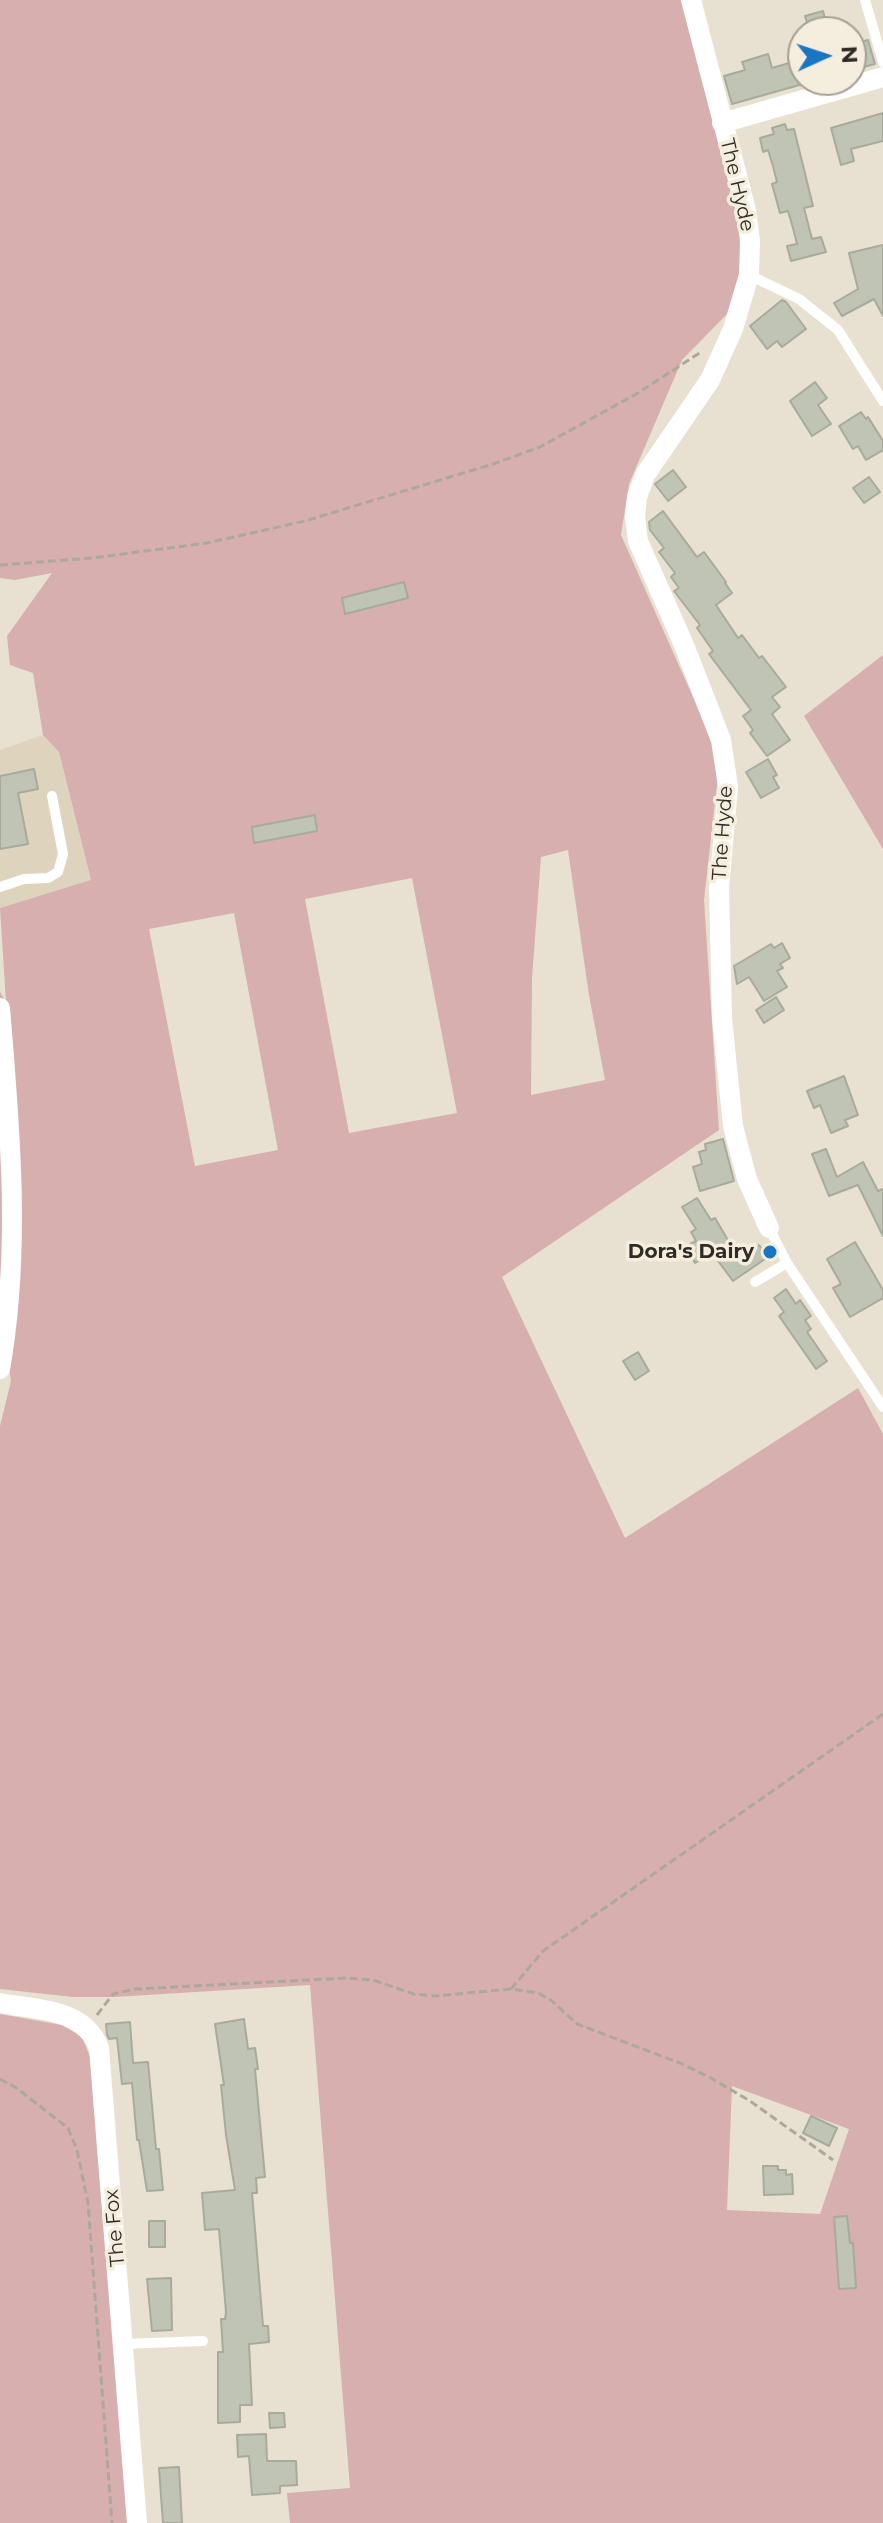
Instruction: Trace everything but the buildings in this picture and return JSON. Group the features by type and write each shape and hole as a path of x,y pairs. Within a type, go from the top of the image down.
{"street":[{"name":"The Hyde","path":"691,0 746,210 750,241 749,275 722,355 710,380 645,475 637,497 635,517 638,541 684,645 721,740 728,786 719,888 722,1018 733,1126 747,1179 769,1228"},
{"name":"The Hyde","path":"722,123 883,77"},
{"path":"0,1008 9,1111 11,1191 5,1344 0,1369"},
{"path":"0,2003 67,2016 88,2028"},
{"name":"The Fox","path":"88,2028 99,2048 103,2070 137,2523"}],"lane":[{"path":"865,0 883,62"},
{"path":"749,275 799,299 838,330 883,401"},
{"path":"0,887 24,879 48,878 58,872 63,854 52,796"},
{"name":"The Hyde","path":"769,1228 787,1263 883,1407"},
{"path":"755,1282 787,1263"},
{"path":"124,2344 203,2341"}],"path":[{"path":"0,565 92,558 207,543 305,521 493,464 540,447 621,404 708,346"},
{"path":"511,1989 543,1951 883,1714"},
{"path":"88,2028 108,1998 128,1989 347,1978 373,1980 414,1994 436,1996 511,1989 538,1993 551,2000 577,2024 711,2078 750,2101 833,2160"},
{"path":"0,2079 68,2128 77,2150 88,2203 112,2523"}],"shaded area":[{"path":"0,0 684,0 732,175 745,264 727,314 682,360 629,484 621,535 712,740 718,775 704,900 719,1130 502,1277 625,1538 858,1388 883,1434 883,2523 290,2523 287,2493 350,2488 310,1985 114,1997 73,1997 0,1989 0,1426 11,1381 8,1362 0,1379 0,992 6,1002 0,908 91,880 59,752 43,735 33,673 10,665 7,636 52,573 15,580 0,578","holes":["568,850 605,1080 531,1095 532,978 541,857","412,878 457,1113 349,1133 305,899","234,913 278,1150 195,1166 149,929","732,2086 849,2129 820,2214 727,2210"]},
{"path":"883,655 883,849 804,716"},
{"path":"43,735 59,752 91,881 0,908 0,750"},
{"path":"0,2014 62,2025 82,2037 93,2064 129,2523 0,2523"}],"place":[{"name":"Dora's Dairy","path":"770,1252"}]}
